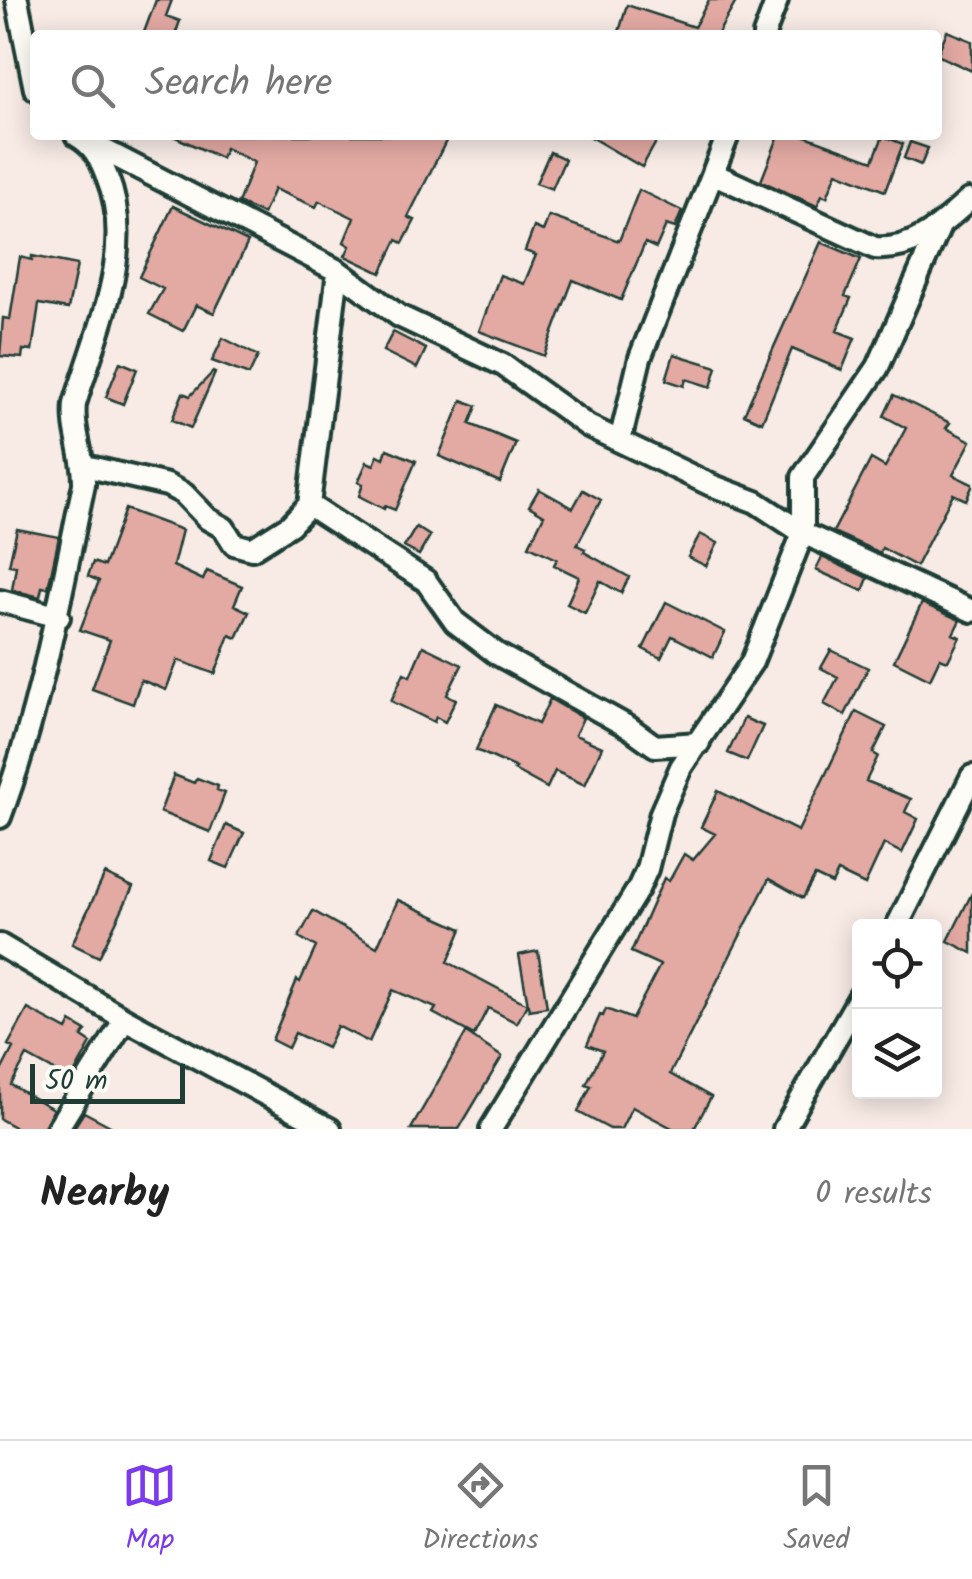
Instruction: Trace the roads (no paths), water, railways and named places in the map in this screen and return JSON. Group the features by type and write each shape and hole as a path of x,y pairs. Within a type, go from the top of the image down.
{"street":[{"path":"17,0 30,65"},
{"path":"766,30 778,0"},
{"path":"85,140 338,271 399,316 504,366 572,416 711,485 756,502 803,533 972,611"},
{"path":"0,816 26,744 58,617 85,466 76,440 75,404 115,270 116,198 85,140"},
{"path":"620,441 640,358 726,140"},
{"path":"714,174 875,248 892,250 915,242 940,226 971,196"},
{"path":"491,1129 638,889 681,767 752,662 803,533 803,477 878,367 940,226"},
{"path":"85,466 167,485 184,494 208,519 224,528 234,544 252,549 290,525 309,505 338,271"},
{"path":"309,505 426,581 455,622 512,664 630,728 655,746 699,743"},
{"path":"0,600 58,617"},
{"path":"900,919 972,776"},
{"path":"0,944 124,1019 330,1129"},
{"path":"784,1129 853,1009"},
{"path":"57,1129 124,1019"}]}
